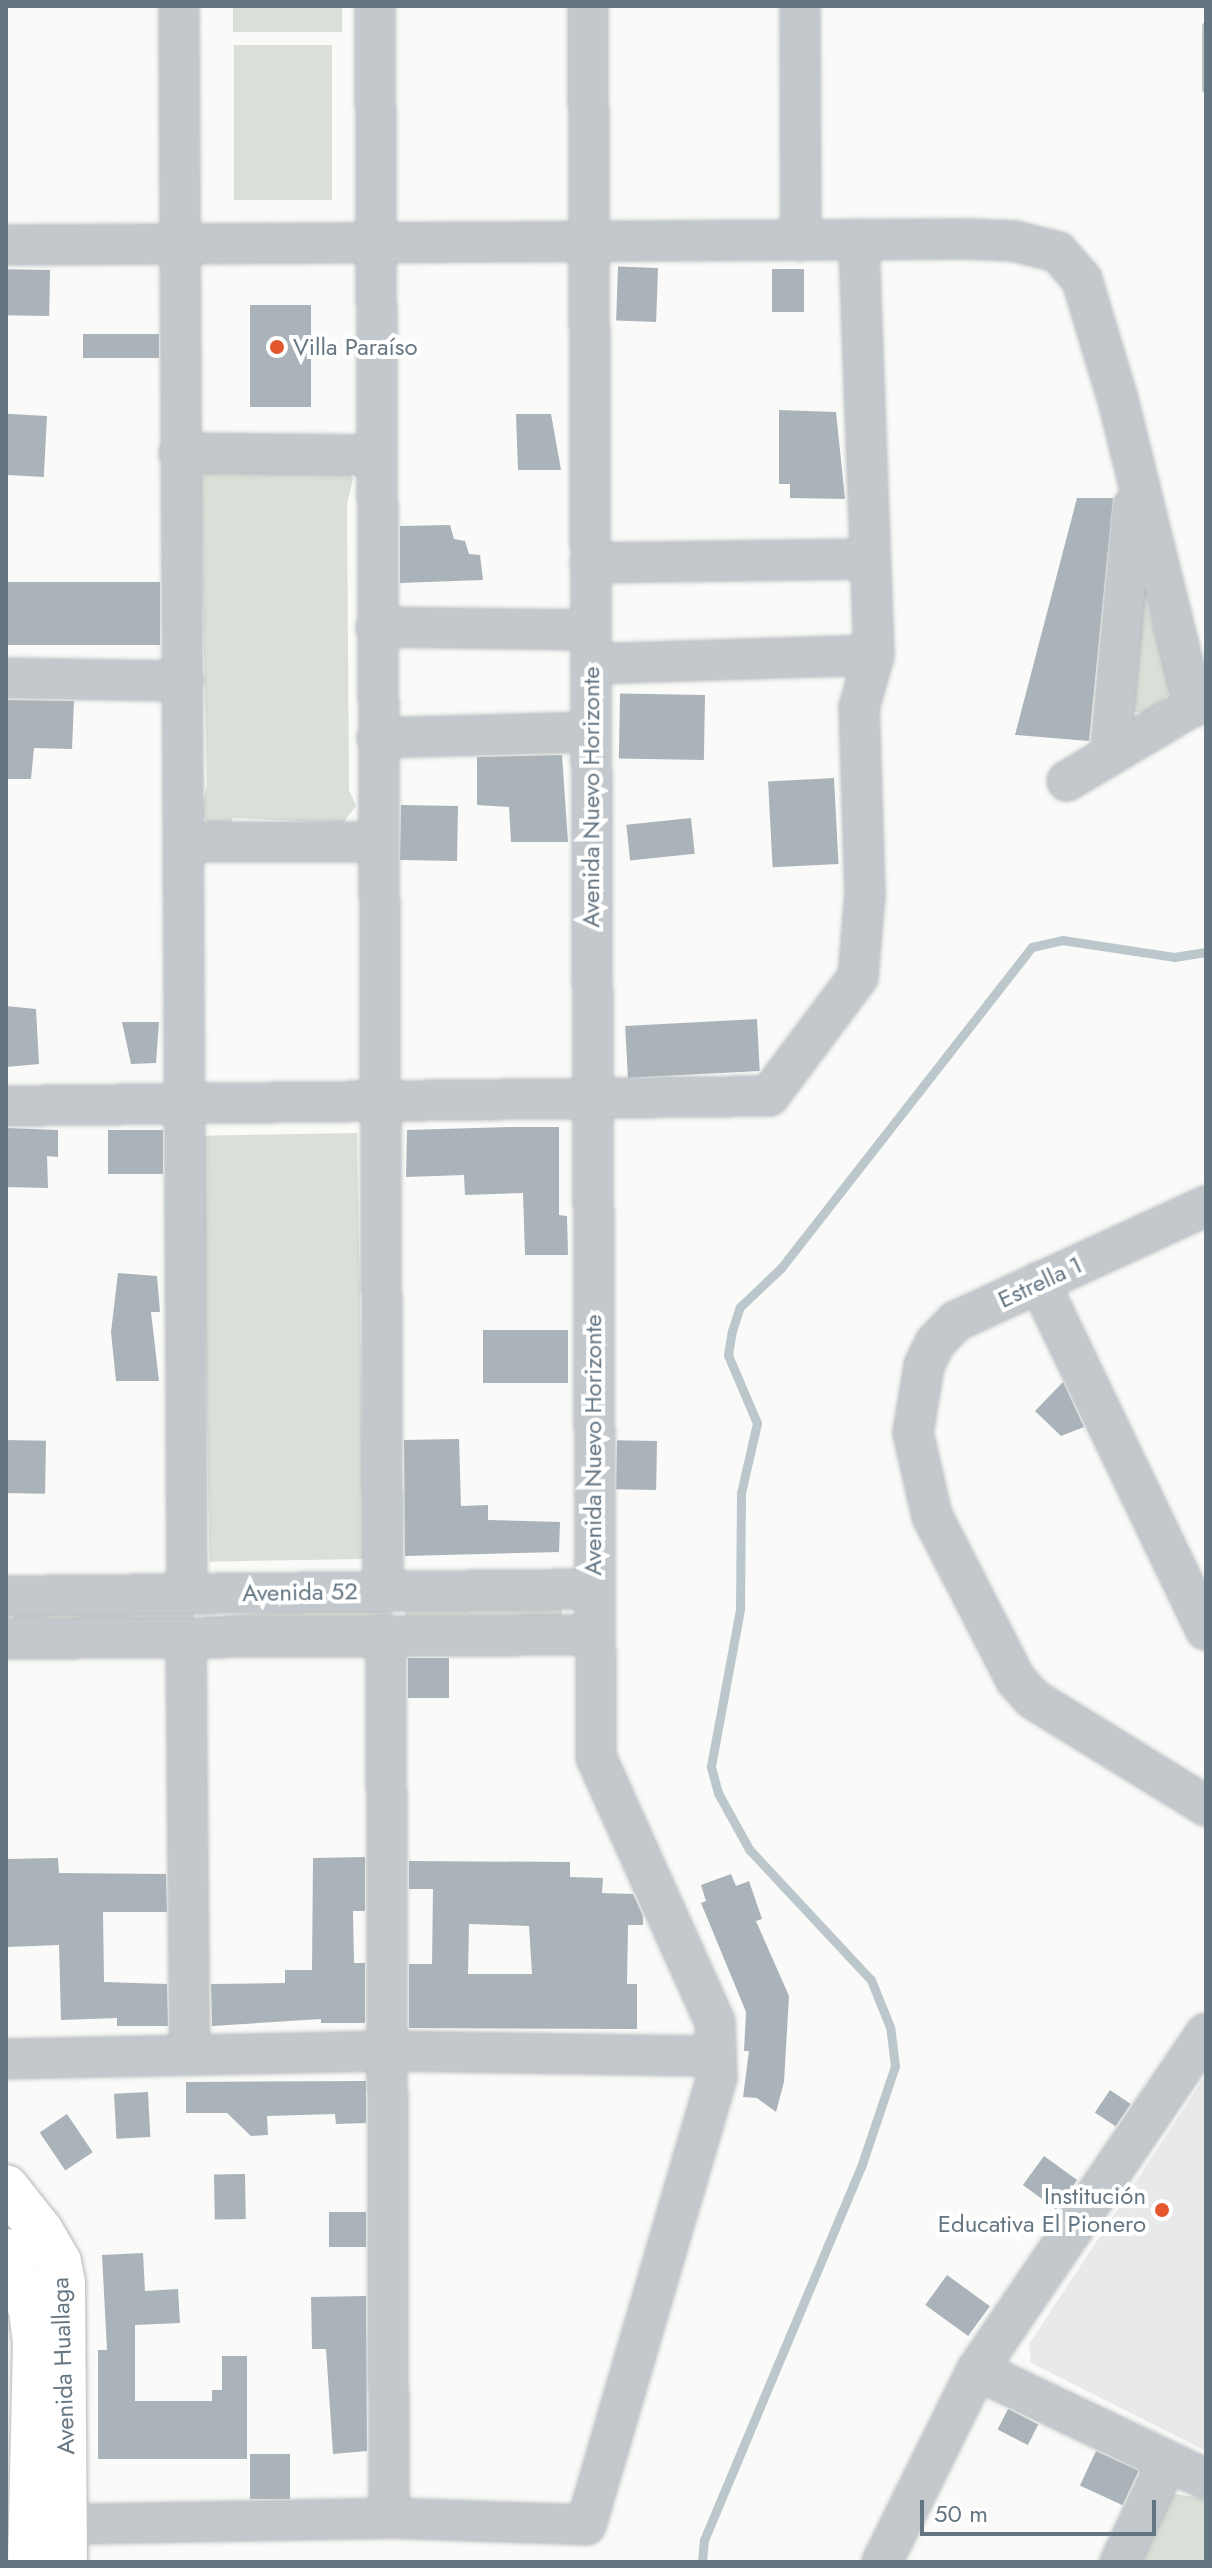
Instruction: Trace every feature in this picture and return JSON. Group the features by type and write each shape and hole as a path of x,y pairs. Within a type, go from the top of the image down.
{"main road":[{"name":"Avenida Huallaga","path":"6,2187 41,2231 59,2262 63,2283 47,2543"},
{"name":"Avenida Huallaga","path":"6,2251 31,2310 47,2543"}],"street":[{"path":"179,6 187,1593"},
{"path":"375,6 374,455 383,1590"},
{"name":"Avenida Nuevo Horizonte","path":"389,2518 586,2525 717,2077 715,2022 596,1757 590,1097 588,6"},
{"path":"800,6 801,241"},
{"path":"6,245 588,244 859,239 1014,241 1058,252 1069,261 1082,280 1200,702 1067,781"},
{"path":"6,1106 769,1096 858,977 865,894 859,708 874,655 868,559 859,239"},
{"path":"179,453 374,455"},
{"path":"1110,755 1136,476"},
{"path":"590,563 868,559"},
{"path":"376,627 591,647 874,655"},
{"path":"6,678 184,681"},
{"path":"377,738 591,732"},
{"path":"185,842 378,842"},
{"name":"Estrella 1","path":"1205,1804 1033,1699 1016,1680 932,1516 915,1453 916,1398 924,1366 942,1333 956,1321 1206,1206"},
{"path":"1039,1282 1206,1630"},
{"name":"Avenida 52","path":"6,1596 594,1589"},
{"path":"47,2543 389,2518 386,1635"},
{"path":"6,1639 595,1635"},
{"path":"186,1638 190,2055"},
{"path":"882,2562 977,2370 1206,2033"},
{"path":"6,2059 388,2051 716,2056"},
{"path":"977,2370 1206,2479"},
{"path":"1120,2562 1167,2462"}],"shaded area":[{"path":"233,6 342,6 342,32 233,32"},
{"path":"234,45 332,45 332,200 234,200"},
{"path":"205,469 347,469 353,479 347,504 349,790 356,806 343,823 233,818 231,823 209,824 200,813 207,786 200,480"},
{"path":"1142,592 1174,690 1146,714 1133,712"},
{"path":"357,1133 364,1559 209,1562 202,1136"},
{"path":"392,1604 393,1620 206,1633 204,1617"},
{"path":"405,1605 562,1605 562,1620 405,1620"},
{"path":"14,1607 194,1607 194,1622 14,1622"},
{"name":"Institución Educativa El Pionero","path":"1206,2075 1206,2451 1031,2363 1029,2344"},
{"path":"1170,2493 1206,2499 1206,2562 1138,2562"}],"building":[{"path":"618,267 658,268 656,322 616,321"},
{"path":"6,269 50,270 49,316 6,315"},
{"path":"772,269 804,269 804,312 772,312"},
{"path":"250,305 311,305 311,407 250,407"},
{"path":"83,334 159,334 159,358 83,358"},
{"path":"779,410 836,412 845,499 790,498 790,484 779,484"},
{"path":"6,414 47,416 44,477 6,475"},
{"path":"516,414 551,414 561,470 518,470"},
{"path":"1077,498 1113,498 1089,741 1015,735"},
{"path":"450,525 454,539 465,541 469,554 480,555 483,580 400,583 400,526"},
{"path":"6,582 160,582 160,645 6,645"},
{"path":"620,694 705,695 704,760 619,759"},
{"path":"6,700 74,701 72,749 34,748 31,779 6,779"},
{"path":"562,755 568,842 511,842 509,807 477,805 477,757"},
{"path":"834,778 839,864 773,867 768,781"},
{"path":"401,805 458,806 457,861 400,860"},
{"path":"691,818 695,854 630,861 626,825"},
{"path":"6,1006 36,1009 39,1064 6,1067"},
{"path":"757,1019 760,1071 628,1078 625,1026"},
{"path":"122,1022 159,1022 156,1063 131,1064"},
{"path":"559,1127 559,1215 567,1216 568,1255 525,1255 523,1193 465,1195 464,1175 406,1177 407,1130"},
{"path":"6,1128 58,1130 58,1157 47,1156 48,1188 6,1187"},
{"path":"108,1130 163,1130 163,1174 108,1174"},
{"path":"118,1273 157,1276 160,1312 151,1312 159,1381 116,1381 111,1332"},
{"path":"483,1330 568,1330 568,1383 483,1383"},
{"path":"1063,1382 1084,1427 1061,1436 1035,1411"},
{"path":"459,1439 461,1506 488,1505 488,1520 560,1522 559,1552 405,1556 404,1440"},
{"path":"6,1440 46,1441 45,1494 6,1493"},
{"path":"617,1440 657,1441 656,1490 616,1489"},
{"path":"408,1658 449,1658 449,1698 408,1698"},
{"path":"365,1857 365,1911 353,1911 354,1963 365,1963 365,2023 321,2023 321,2019 212,2026 211,1984 285,1983 285,1970 312,1970 313,1858"},
{"path":"58,1858 59,1873 166,1874 167,1912 103,1912 104,1982 167,1984 168,2026 117,2026 117,2018 61,2020 59,1945 8,1947 6,1859"},
{"path":"409,1861 570,1862 570,1877 603,1878 602,1893 633,1894 643,1916 643,1925 628,1925 627,1984 637,1984 637,2029 409,2028 409,1964 432,1964 433,1889 409,1889","holes":["469,1924 529,1926 532,1974 468,1974"]},
{"path":"731,1874 736,1886 749,1881 762,1919 756,1921 789,1996 784,2082 776,2112 757,2098 743,2097 749,2051 744,2051 746,2012 701,1903 706,1901 701,1885"},
{"path":"366,2081 366,2123 336,2124 335,2114 267,2116 268,2135 251,2136 227,2113 186,2113 186,2082"},
{"path":"1110,2090 1131,2104 1116,2126 1095,2112"},
{"path":"148,2092 150,2137 116,2139 114,2094"},
{"path":"67,2114 93,2152 65,2171 40,2132"},
{"path":"1044,2156 1077,2180 1056,2209 1023,2185"},
{"path":"245,2174 246,2219 215,2220 214,2175"},
{"path":"329,2212 366,2212 366,2247 329,2247"},
{"path":"143,2253 145,2291 178,2289 180,2323 135,2325 135,2401 212,2401 212,2390 222,2390 222,2356 247,2356 247,2459 98,2459 98,2350 107,2350 102,2255"},
{"path":"947,2275 990,2306 968,2336 925,2305"},
{"path":"366,2296 367,2451 333,2454 326,2349 312,2349 311,2297"},
{"path":"1008,2409 1038,2424 1028,2445 998,2429"},
{"path":"1096,2451 1139,2471 1123,2505 1080,2485"},
{"path":"250,2454 290,2454 290,2499 250,2499"}],"waterway":[{"path":"1206,26 1206,89"},
{"path":"702,2562 704,2540 861,2167 895,2066 890,2027 871,1980 749,1849 718,1793 711,1766 740,1609 741,1493 757,1423 728,1355 732,1331 740,1307 781,1268 1032,947 1062,940 1174,957 1206,952"}],"place":[{"name":"Villa Paraíso","path":"277,347"},
{"name":"Institución Educativa El Pionero","path":"1162,2210"}]}
